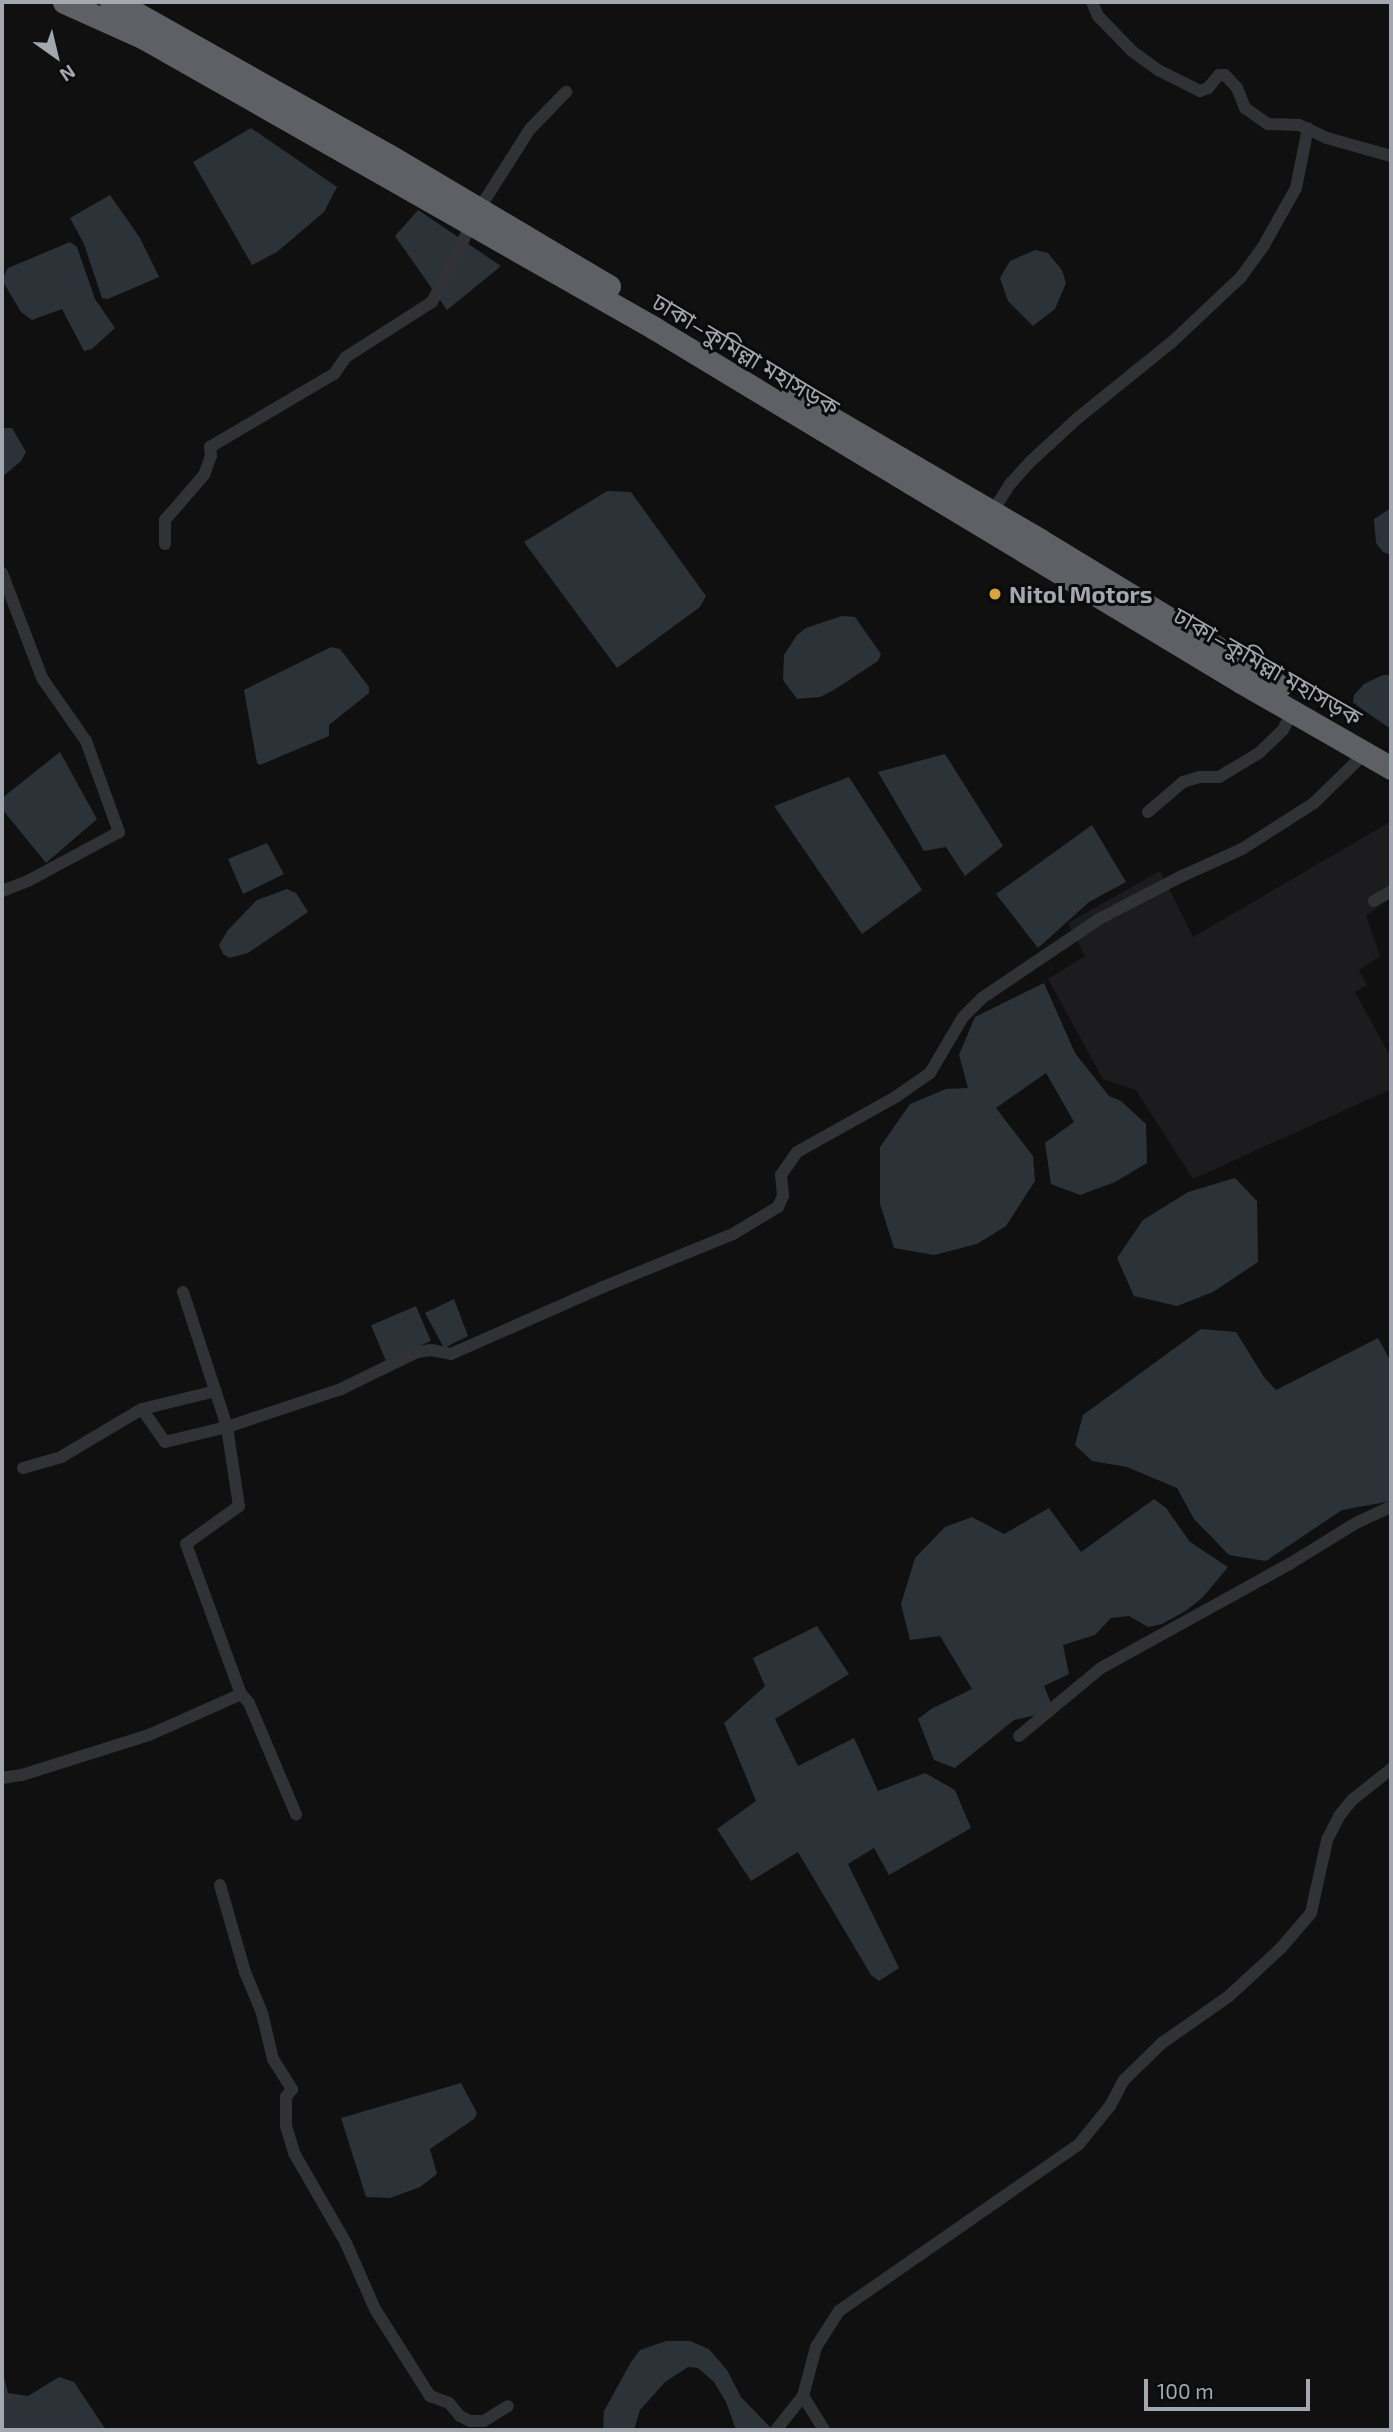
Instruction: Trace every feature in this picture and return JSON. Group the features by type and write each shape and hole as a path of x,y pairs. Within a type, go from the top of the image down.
{"highway":[{"name":"ঢাকা–কুমিল্লা মহাসড়ক","path":"64,2 144,38 475,217 992,512 1391,751"},
{"name":"ঢাকা–কুমিল্লা মহাসড়ক","path":"111,2 134,12 654,328 1391,768"}],"street":[{"path":"1092,2 1098,16 1132,51 1160,71 1200,91 1208,88 1219,75 1225,75 1237,88 1245,108 1268,124 1308,128 1327,138 1391,156"},
{"path":"165,544 165,520 204,475 211,456 210,447 334,374 346,357 432,302 475,217 530,129 566,92"},
{"path":"992,512 1011,482 1030,462 1079,417 1172,342 1241,276 1264,245 1296,188 1308,128"},
{"path":"2,573 42,678 86,741 119,832 28,881 2,891"},
{"path":"1149,812 1183,782 1199,777 1219,777 1259,754 1283,730 1293,710"},
{"path":"142,1409 165,1442 227,1427 341,1389 416,1352 431,1350 451,1354 603,1287 733,1234 778,1207 783,1196 781,1175 797,1152 897,1096 930,1073 963,1017 982,998 1099,919 1252,843 1314,803 1365,753"},
{"path":"1374,901 1391,891"},
{"path":"183,1292 227,1427 239,1506 186,1544 241,1694 249,1703 296,1814"},
{"path":"23,1468 61,1457 142,1409 216,1391"},
{"path":"1018,1737 1101,1668 1291,1563 1356,1523 1391,1507"},
{"path":"2,1778 22,1775 149,1735 241,1694"},
{"path":"776,2430 803,2396 816,2347 839,2311 1079,2144 1110,2106 1124,2080 1161,2043 1229,1996 1281,1948 1311,1913 1327,1840 1339,1816 1352,1800 1391,1769"},
{"path":"220,1885 244,1972 262,2013 272,2059 292,2089 286,2097 286,2126 294,2153 340,2237 346,2243 375,2309 430,2396 449,2403 460,2416 470,2421 484,2421 508,2406"},
{"path":"803,2396 824,2430"}],"shaded area":[{"path":"251,128 337,187 324,212 277,252 252,265 193,162"},
{"path":"110,195 140,238 159,277 108,299 102,298 84,244 70,218"},
{"path":"418,210 501,266 447,310 395,236"},
{"path":"70,242 77,247 95,299 115,328 92,349 84,351 62,309 32,320 21,312 2,280 8,268"},
{"path":"1035,250 1048,253 1062,270 1066,283 1055,309 1033,326 1008,301 1000,278 1010,261"},
{"path":"12,428 26,452 21,461 2,477 2,429"},
{"path":"607,491 631,492 706,596 700,607 617,668 524,542"},
{"path":"1391,508 1391,555 1383,552 1376,543 1374,519"},
{"path":"842,616 855,617 881,654 878,661 820,697 797,699 783,680 784,655 797,635 806,628"},
{"path":"331,647 340,649 369,687 369,693 329,725 329,736 260,765 257,763 244,690"},
{"path":"1383,675 1391,675 1391,729 1353,703 1354,695 1364,684"},
{"path":"60,752 97,819 46,863 2,809 2,798"},
{"path":"945,754 1003,846 965,876 946,847 924,851 878,772"},
{"path":"849,777 922,890 862,934 774,806"},
{"path":"1390,822 1391,897 1366,916 1380,956 1359,970 1367,985 1355,992 1391,1058 1391,1089 1193,1179 1136,1090 1103,1079 1048,979 1085,956 1068,923 1160,871 1193,937"},
{"path":"1092,825 1126,882 1089,902 1038,948 996,894"},
{"path":"267,843 284,874 243,894 228,859"},
{"path":"287,889 296,893 308,912 248,953 229,958 223,954 219,945 228,930 257,900"},
{"path":"1044,983 1075,1053 1109,1096 1121,1101 1146,1124 1147,1163 1115,1182 1080,1195 1051,1184 1045,1143 1074,1122 1046,1073 996,1108 1033,1156 1035,1181 1006,1226 977,1244 934,1255 894,1248 880,1204 880,1147 910,1104 946,1089 968,1088 959,1055 975,1017"},
{"path":"1235,1178 1257,1201 1258,1262 1213,1292 1177,1306 1134,1296 1117,1258 1143,1220 1188,1192"},
{"path":"454,1299 468,1336 444,1348 425,1313"},
{"path":"416,1306 431,1341 386,1360 371,1325"},
{"path":"1201,1329 1236,1332 1264,1377 1276,1390 1378,1338 1391,1362 1391,1501 1342,1510 1266,1561 1229,1555 1194,1519 1177,1488 1127,1467 1092,1461 1075,1445 1083,1415"},
{"path":"1154,1499 1166,1508 1190,1542 1228,1567 1203,1597 1162,1624 1148,1627 1129,1616 1111,1618 1095,1635 1063,1645 1069,1674 1044,1686 1051,1703 1042,1714 1014,1720 955,1768 934,1760 918,1719 931,1709 972,1689 940,1636 910,1640 901,1604 915,1558 945,1527 972,1517 1004,1534 1049,1508 1081,1552"},
{"path":"817,1626 849,1674 775,1719 798,1766 854,1738 878,1791 925,1773 955,1790 971,1828 889,1875 874,1848 848,1864 899,1968 879,1981 871,1975 798,1852 751,1881 717,1829 756,1801 724,1723 765,1686 753,1658"},
{"path":"461,2083 477,2113 474,2119 430,2149 437,2174 420,2187 390,2198 366,2197 341,2118"},
{"path":"666,2341 690,2341 709,2349 727,2370 741,2397 773,2430 736,2430 726,2402 714,2382 698,2368 688,2367 665,2382 640,2410 634,2430 603,2430 604,2411 631,2362 640,2350"},
{"path":"2,2369 8,2393 28,2396 59,2377 74,2382 106,2430 2,2430"}],"place":[{"name":"Nitol Motors","path":"995,594"}]}
